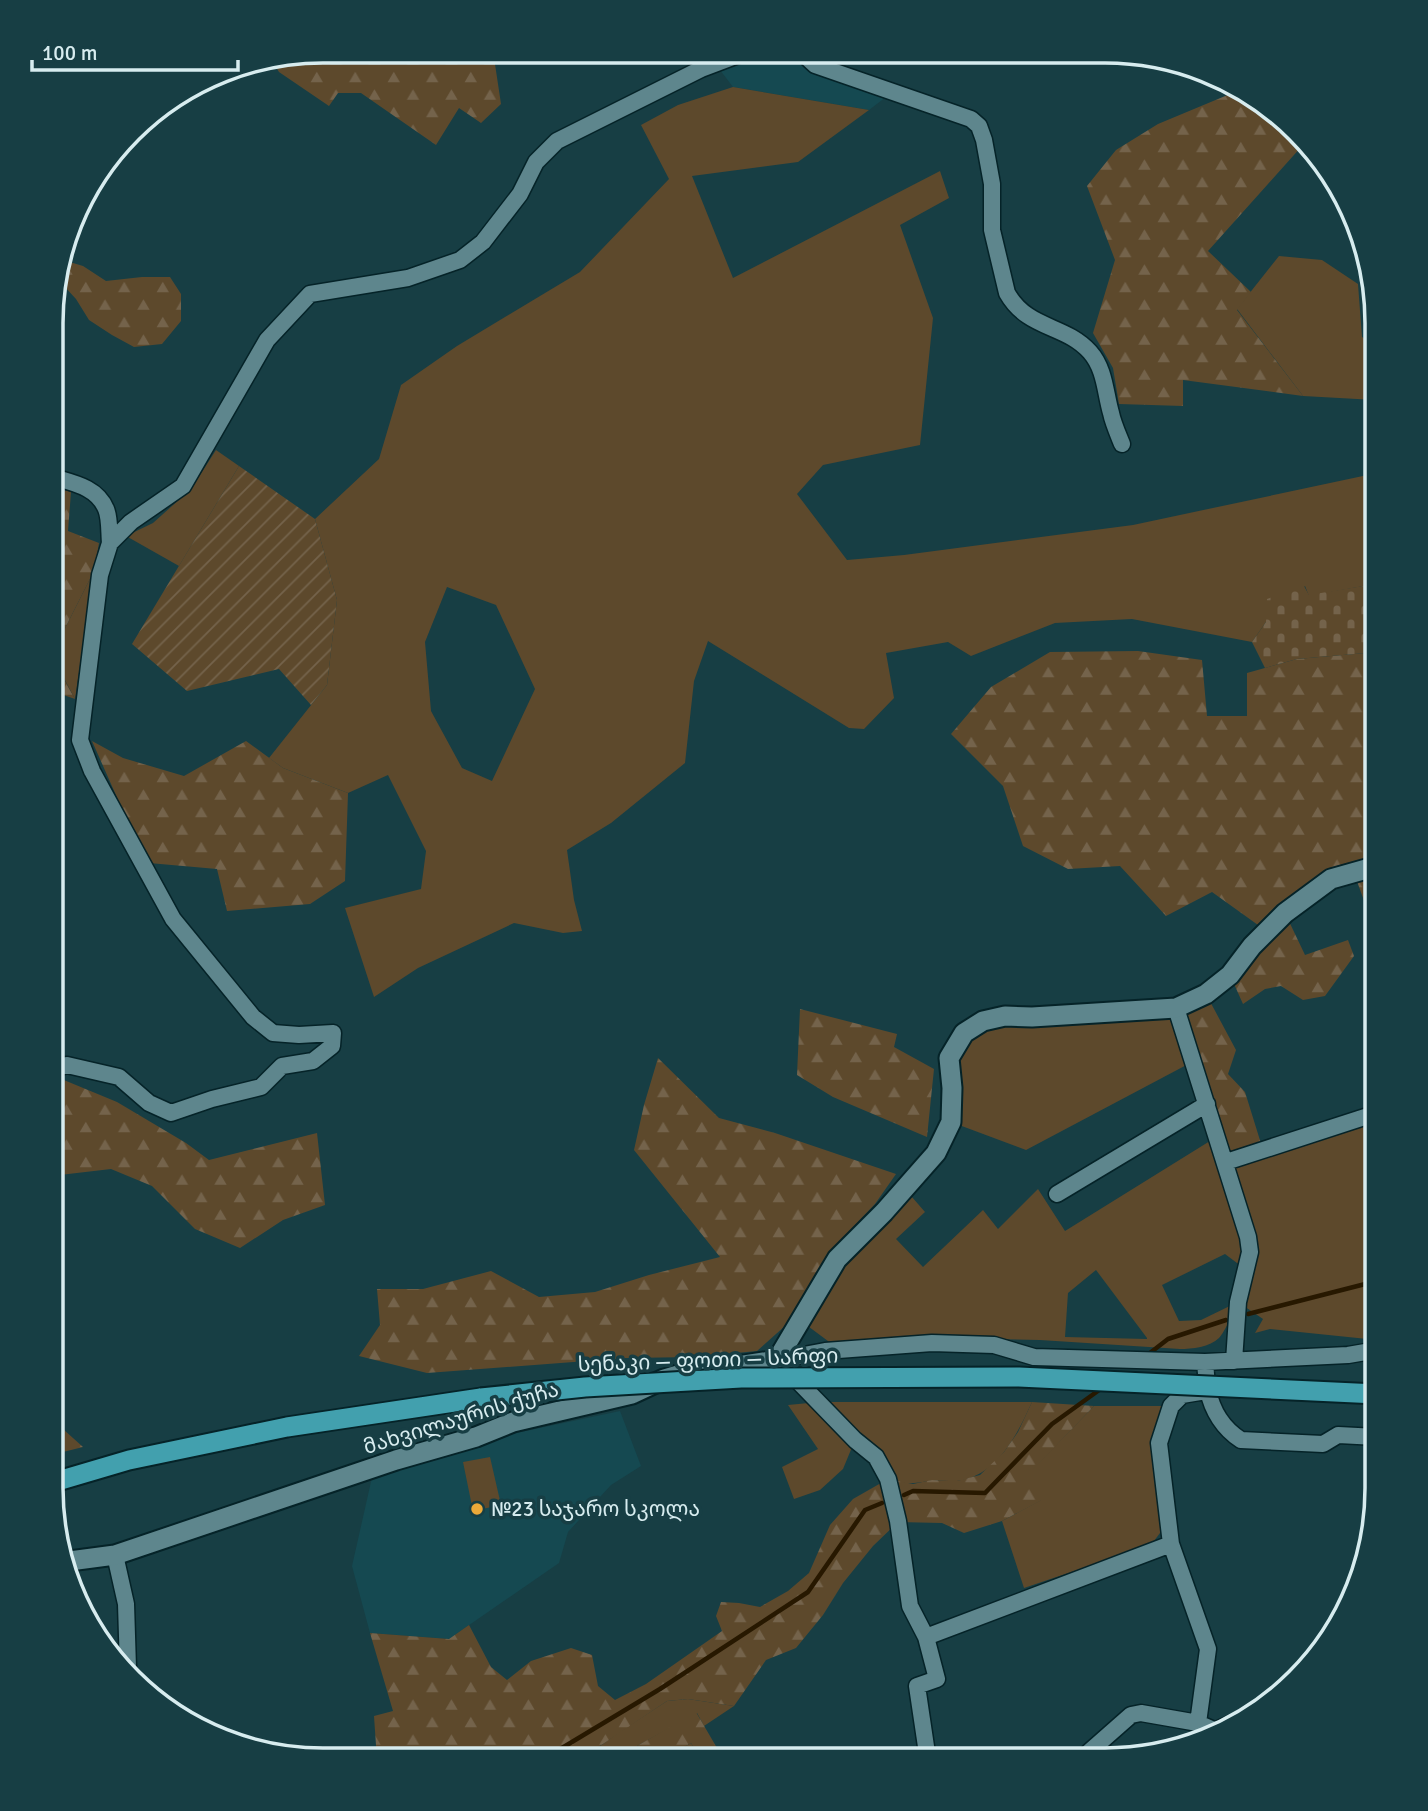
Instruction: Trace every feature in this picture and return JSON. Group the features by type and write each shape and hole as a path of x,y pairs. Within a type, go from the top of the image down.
{"highway":[{"name":"სენაკი — ფოთი — სარფი","path":"63,1479 129,1460 287,1427 481,1398 585,1387 741,1378 1019,1377 1365,1393"}],"street":[{"path":"110,543 131,522 183,486 267,340 310,294 408,278 460,260 483,242 520,194 536,162 557,141 717,63"},
{"path":"813,63 971,119 979,126 992,184 992,230 1007,293 1013,302 1035,321 1073,337 1091,353 1101,371 1110,412 1122,444"},
{"path":"63,480 80,485 98,496 107,510 110,543 100,575 80,740 92,771 173,919 253,1017 273,1033 333,1033 332,1046 313,1061 282,1066 261,1087 171,1113 149,1102 119,1077 63,1066"},
{"path":"777,1360 837,1259 884,1212 936,1153 951,1122 949,1058 964,1033 983,1021 1004,1016 1177,1008 1206,994 1230,975 1252,946 1285,914 1331,879 1365,869"},
{"path":"1177,1008 1248,1237 1250,1252 1238,1302 1234,1361"},
{"path":"1057,1194 1207,1104"},
{"path":"1226,1162 1365,1117"},
{"path":"777,1360 825,1350 932,1343 994,1345 1034,1357 1205,1362 1365,1352"},
{"path":"777,1360 855,1440 876,1457 888,1479 898,1521 910,1606 926,1637 937,1679 917,1686 926,1748"},
{"name":"მახვილაურის ქუჩა","path":"74,1560 115,1555 396,1460 475,1437 513,1422 632,1394 664,1379 701,1368 744,1366 777,1360"},
{"path":"1205,1362 1208,1390 1220,1419 1230,1433 1241,1440 1323,1444 1338,1435 1365,1436"},
{"path":"1198,1723 1208,1649 1171,1544 1158,1443 1171,1406 1182,1395 1208,1390"},
{"path":"926,1637 1171,1544"},
{"path":"115,1555 125,1604 128,1658"},
{"path":"1094,1748 1131,1715 1141,1713 1198,1723 1206,1727"}],"shaded area":[{"path":"736,63 799,63 886,97 869,110 733,87 720,70"},
{"name":"№23 საჯარო სკოლა","path":"620,1411 641,1466 611,1485 568,1532 559,1563 449,1639 370,1633 352,1566 373,1473 474,1442"}],"green space":[{"path":"323,63 495,63 501,104 481,123 459,108 436,145 361,93 338,93 329,106 276,67"},
{"path":"733,87 869,110 798,162 692,176 733,278 940,171 949,198 900,225 933,318 920,445 823,465 797,494 847,560 1133,525 1365,476 1365,586 1309,596 1305,586 1266,622 1252,642 1132,619 1055,623 971,656 948,642 886,653 894,698 864,729 849,728 708,641 694,681 685,763 611,823 567,850 574,900 582,931 563,933 514,923 418,968 374,997 345,908 421,889 426,851 388,775 348,793 283,768 269,758 327,685 337,600 315,519 379,459 401,385 457,346 580,272 669,179 641,125 678,105","holes":["447,587 496,605 535,689 492,781 462,768 431,711 425,642"]},
{"path":"1229,95 1263,117 1298,150 1208,251 1251,292 1237,310 1303,396 1183,380 1183,406 1119,404 1113,368 1093,333 1115,260 1087,186 1116,150 1158,124"},
{"path":"1279,256 1322,260 1358,284 1362,337 1365,339 1365,399 1303,396 1237,309"},
{"path":"71,262 83,266 106,281 170,277 181,294 181,321 162,344 134,347 89,320 65,287"},
{"path":"216,450 239,466 179,566 126,536 153,523 191,489"},
{"path":"239,466 315,519 337,600 327,685 311,705 279,669 187,691 132,644"},
{"path":"63,490 71,492 68,531 99,543 94,571 63,632"},
{"path":"94,571 75,699 63,676 63,632"},
{"path":"1304,586 1309,595 1365,586 1365,653 1297,659 1265,668 1252,642 1266,622 1267,599"},
{"path":"1138,651 1202,660 1207,716 1247,716 1247,673 1297,659 1365,653 1365,858 1329,868 1279,911 1258,925 1212,892 1166,916 1120,866 1068,869 1023,846 1003,786 951,734 991,687 1050,652"},
{"path":"63,677 75,699 63,695"},
{"path":"92,741 123,758 184,776 246,741 283,768 348,793 345,881 310,904 227,911 217,869 149,863"},
{"path":"1365,870 1365,903 1354,873"},
{"path":"1285,913 1305,955 1348,940 1354,956 1325,996 1303,1000 1281,986 1265,989 1243,1004 1230,975"},
{"path":"1206,994 1236,1050 1228,1074 1245,1092 1263,1150 1226,1162 1176,1008"},
{"path":"1176,1008 1194,1061 1026,1150 951,1122 952,1088 964,1033 983,1021"},
{"path":"800,1009 897,1034 894,1047 934,1069 927,1137 833,1097 797,1075"},
{"path":"658,1058 719,1118 775,1133 896,1174 875,1204 829,1252 795,1317 757,1351 694,1357 626,1358 427,1373 359,1356 380,1325 377,1289 423,1289 491,1271 539,1297 595,1292 720,1257 634,1150"},
{"path":"63,1080 117,1102 186,1143 209,1160 317,1133 325,1205 283,1220 240,1248 195,1229 152,1186 111,1169 63,1175"},
{"path":"1365,1117 1365,1339 1270,1329 1255,1333 1263,1319 1238,1302 1219,1338 1206,1345 1185,1349 1040,1340 935,1338 832,1344 801,1321 837,1259 905,1189 925,1212 896,1239 923,1267 983,1210 998,1229 1038,1189 1065,1231 1218,1136 1226,1161","holes":["1225,1254 1245,1269 1238,1302 1201,1320 1179,1321 1162,1285","1096,1270 1147,1338 1065,1337 1068,1293"]},
{"path":"819,1402 1032,1402 1020,1428 1004,1452 994,1463 971,1478 897,1482 883,1474 855,1440 843,1469 820,1490 794,1499 782,1467 818,1449 788,1405"},
{"path":"1032,1402 1094,1406 1029,1474 1042,1500 1002,1521 964,1533 942,1523 898,1522 873,1546 843,1583 823,1615 796,1648 766,1660 734,1706 688,1699 667,1701 597,1748 376,1748 374,1716 393,1711 370,1633 449,1639 469,1625 491,1667 507,1680 531,1661 571,1648 592,1655 598,1686 615,1700 646,1684 722,1631 716,1616 721,1602 760,1607 788,1591 809,1573 830,1525 853,1499 888,1479 913,1484 932,1480 957,1481 980,1475 1004,1452 1018,1432"},
{"path":"1094,1406 1163,1406 1151,1442 1166,1525 1151,1545 1024,1588 1002,1521 1041,1500 1028,1474"},
{"path":"63,1429 83,1447 63,1452"},
{"path":"490,1457 501,1505 473,1511 463,1462"},
{"path":"688,1699 734,1706 704,1726 697,1713 637,1746 638,1748 597,1748 618,1733 667,1701"},
{"path":"696,1712 717,1748 694,1748 691,1743 683,1748 637,1746"}],"waterway":[{"path":"1248,1314 1365,1284"},
{"path":"1146,1356 1168,1339 1226,1320"},
{"path":"904,1495 913,1491 985,1493 1052,1424 1102,1388"},
{"path":"562,1748 660,1689 808,1592 865,1510 882,1503"}],"place":[{"name":"№23 საჯარო სკოლა","path":"477,1509"}]}
